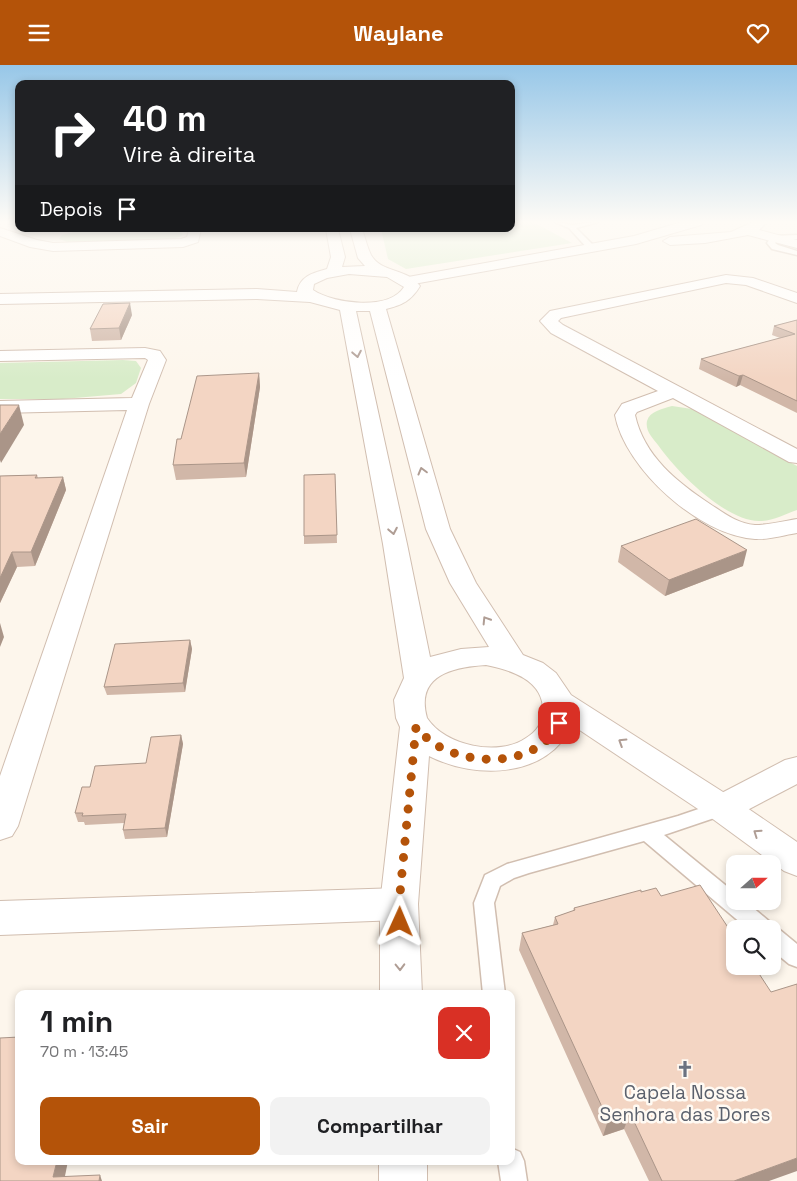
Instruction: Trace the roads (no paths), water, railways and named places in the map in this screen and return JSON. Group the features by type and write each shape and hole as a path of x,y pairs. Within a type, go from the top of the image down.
{"street":[{"path":"309,290 318,277 327,274"},
{"path":"0,292 243,287 309,290 326,303 347,307 377,305 404,298 411,292 412,286 408,281 389,274"},
{"path":"408,281 447,274"},
{"path":"797,298 748,281 726,279 556,314 548,321 556,329 797,457"},
{"path":"0,299 262,294 309,290"},
{"path":"377,305 438,529 463,583 512,661"},
{"path":"347,307 395,544 419,678"},
{"path":"0,356 151,354 157,360 139,404 0,826"},
{"path":"675,391 629,408 625,415 626,425 643,457 673,490 721,522 739,529 756,532 797,525"},
{"path":"0,407 139,404"},
{"path":"486,656 512,661 534,671 550,685 559,702 559,723 546,741 523,755 493,760 462,756 434,744 416,727 408,710 410,693 419,678 436,665 460,657 486,656"},
{"path":"559,702 722,808 797,861"},
{"path":"401,990 399,904 416,727"},
{"path":"722,808 797,769"},
{"path":"0,918 399,904"},
{"path":"403,1165 403,1181"}],"lane":[{"path":"494,990 484,903 492,881 529,865 648,833 722,808"},
{"path":"648,833 752,920"},
{"path":"781,944 797,957"},
{"path":"512,1165 514,1181"}],"place":[{"name":"Capela Nossa Senhora das Dores","path":"685,1069"}]}
